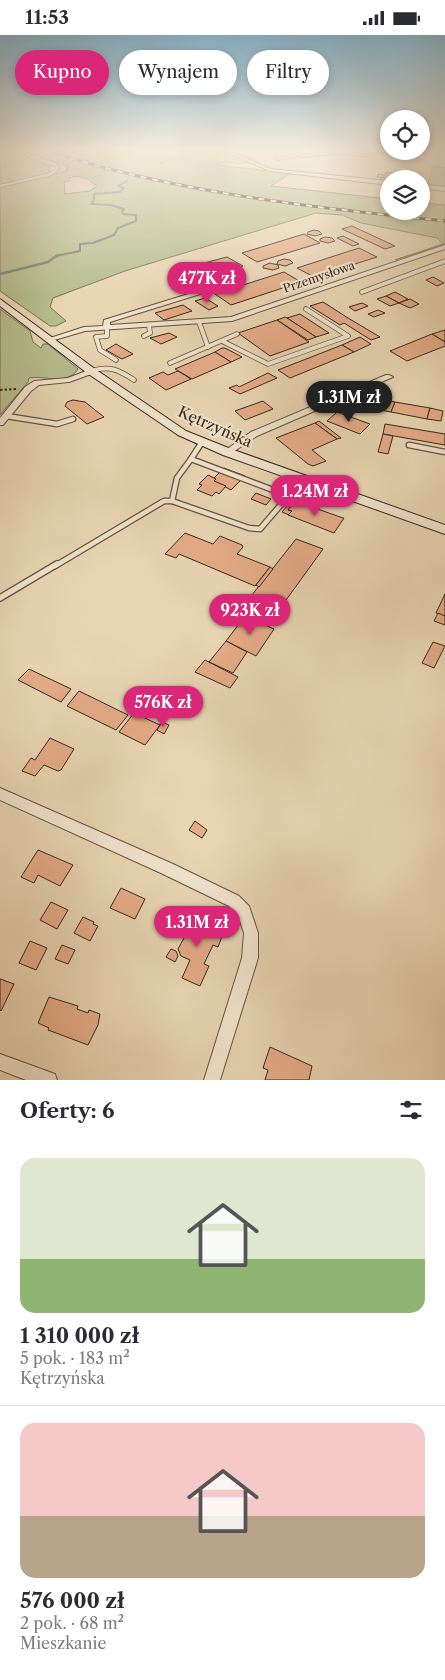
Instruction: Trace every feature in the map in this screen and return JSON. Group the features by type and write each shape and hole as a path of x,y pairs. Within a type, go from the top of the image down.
{"main road":[{"name":"Kętrzyńska","path":"0,302 91,371 160,420 202,442 445,530"}],"street":[{"name":"Przemysłowa","path":"51,339 84,329 232,319 445,247"},
{"path":"107,328 106,321 208,290"},
{"path":"0,423 28,389 37,383 69,380 91,371"},
{"path":"227,452 254,434 389,377"},
{"path":"0,794 184,877 234,901 244,911 251,933 250,958 212,1080"},
{"path":"0,1062 49,1080"}],"lane":[{"path":"362,292 445,261"},
{"path":"222,341 268,364 348,336 306,309"},
{"path":"199,322 208,347"},
{"path":"144,336 150,333 149,325"},
{"path":"107,328 107,336 96,337 100,350 116,360"},
{"path":"170,363 237,334"},
{"path":"91,371 104,366 112,366 134,380"},
{"path":"6,416 58,424 73,419"},
{"path":"172,501 178,478 202,442"},
{"path":"409,445 445,452"},
{"path":"191,459 289,496"},
{"path":"0,598 157,505 172,501 249,528 260,529 302,479"}],"green space":[{"path":"0,200 380,200 380,220 430,220 430,204 445,205 445,244 395,260 443,244 437,238 361,223 342,215 316,213 125,271 53,298 50,307 66,321 56,326 50,326 0,291"},
{"path":"0,309 30,331 33,342 41,348 43,344 48,344 78,369 74,374 62,379 29,378 28,382 0,415"}],"building":[{"path":"352,226 395,246 385,249 342,229"},
{"path":"314,230 322,234 315,236 307,234"},
{"path":"304,234 320,243 257,262 242,253"},
{"path":"343,236 359,244 353,246 337,238"},
{"path":"325,237 332,238 335,241 328,243 320,241 320,239"},
{"path":"359,248 377,257 314,277 297,268"},
{"path":"227,257 243,266 220,273 204,263"},
{"path":"290,260 293,263 285,266 277,264 278,261"},
{"path":"270,263 278,265 279,268 273,270 263,268 263,266"},
{"path":"284,272 301,282 231,305 215,294"},
{"path":"433,277 444,283 437,286 426,280"},
{"path":"395,292 408,299 399,303 386,296"},
{"path":"386,296 399,303 390,306 377,299"},
{"path":"205,298 218,306 209,310 195,301"},
{"path":"410,299 419,304 410,308 399,303"},
{"path":"323,302 380,337 371,340 344,323 340,325 310,306"},
{"path":"362,303 368,306 355,311 349,307"},
{"path":"183,305 192,311 164,320 155,313"},
{"path":"378,310 385,313 374,317 368,314"},
{"path":"300,314 329,333 316,337 287,318"},
{"path":"285,317 316,337 308,340 277,320"},
{"path":"277,320 309,342 270,356 238,333"},
{"path":"445,330 445,342 432,334"},
{"path":"169,333 177,337 161,344 150,338"},
{"path":"432,334 445,342 445,346 407,361 390,351"},
{"path":"360,337 371,344 354,352 342,345"},
{"path":"116,344 133,354 122,359 106,350"},
{"path":"342,345 354,352 290,378 278,370"},
{"path":"222,348 242,357 231,362 215,352"},
{"path":"215,352 231,362 192,379 175,369"},
{"path":"178,371 191,379 166,390 149,378 163,372 168,375"},
{"path":"268,373 277,378 240,394 229,388 237,385 239,387"},
{"path":"372,398 395,402 391,412 369,408"},
{"path":"73,400 85,402 104,417 87,424 65,406 67,402"},
{"path":"263,401 273,409 245,420 235,411"},
{"path":"395,402 430,408 427,419 391,412"},
{"path":"430,408 443,411 441,421 427,419"},
{"path":"337,412 370,424 360,434 327,421"},
{"path":"319,421 341,438 337,439 315,423"},
{"path":"315,423 337,439 312,450 326,461 313,466 276,438"},
{"path":"385,424 445,434 445,445 383,434"},
{"path":"383,434 393,436 388,454 378,452"},
{"path":"224,468 245,476 231,490 214,481 216,479 214,478"},
{"path":"208,475 216,479 214,481 226,486 219,494 216,492 212,496 197,490 202,485 199,484"},
{"path":"256,493 271,499 266,505 251,499"},
{"path":"293,499 295,501 288,510 292,511 289,515 282,512"},
{"path":"295,501 344,518 334,533 288,515 292,511 288,510"},
{"path":"185,533 213,544 220,536 242,545 243,547 237,554 270,567 255,586 179,554 176,558 165,554"},
{"path":"296,539 323,549 273,618 244,605"},
{"path":"270,567 273,569 259,587 256,585"},
{"path":"445,594 445,616 436,613"},
{"path":"438,613 445,616 445,625 434,621"},
{"path":"245,616 274,629 256,656 226,641"},
{"path":"226,641 247,652 233,673 209,662"},
{"path":"433,642 445,646 434,668 422,663"},
{"path":"205,660 238,677 230,688 195,672"},
{"path":"29,669 71,689 61,702 18,680"},
{"path":"79,691 128,715 116,730 67,706"},
{"path":"134,713 160,725 145,745 119,732"},
{"path":"162,722 169,725 164,734 157,730"},
{"path":"50,738 74,749 61,770 58,771 44,765 35,776 22,771 31,758 35,760"},
{"path":"195,821 207,830 202,838 189,830"},
{"path":"38,850 73,865 60,886 38,875 34,883 21,877"},
{"path":"121,888 145,899 135,919 110,908"},
{"path":"51,902 68,910 57,929 40,920"},
{"path":"83,917 98,926 90,941 74,933"},
{"path":"185,917 223,934 218,947 213,945 204,964 209,966 200,986 182,978 190,960 181,956 178,949 184,938 177,934"},
{"path":"30,941 47,948 36,970 19,963"},
{"path":"62,945 75,950 68,964 55,959"},
{"path":"171,949 176,951 178,956 175,962 166,957"},
{"path":"0,979 14,984 1,1011 0,1010"},
{"path":"49,997 78,1006 77,1009 88,1013 89,1010 100,1014 98,1025 88,1045 48,1030 49,1028 38,1023"},
{"path":"270,1047 312,1066 309,1080 265,1080 268,1070 263,1068"}],"waterway":[{"path":"57,256 80,251 80,244 93,243 114,235 118,228 136,221 136,215 123,214 122,211 124,209 111,205 91,204 94,200"},
{"path":"0,274 48,262 57,256"}],"railway":[{"path":"265,200 445,221"}]}
